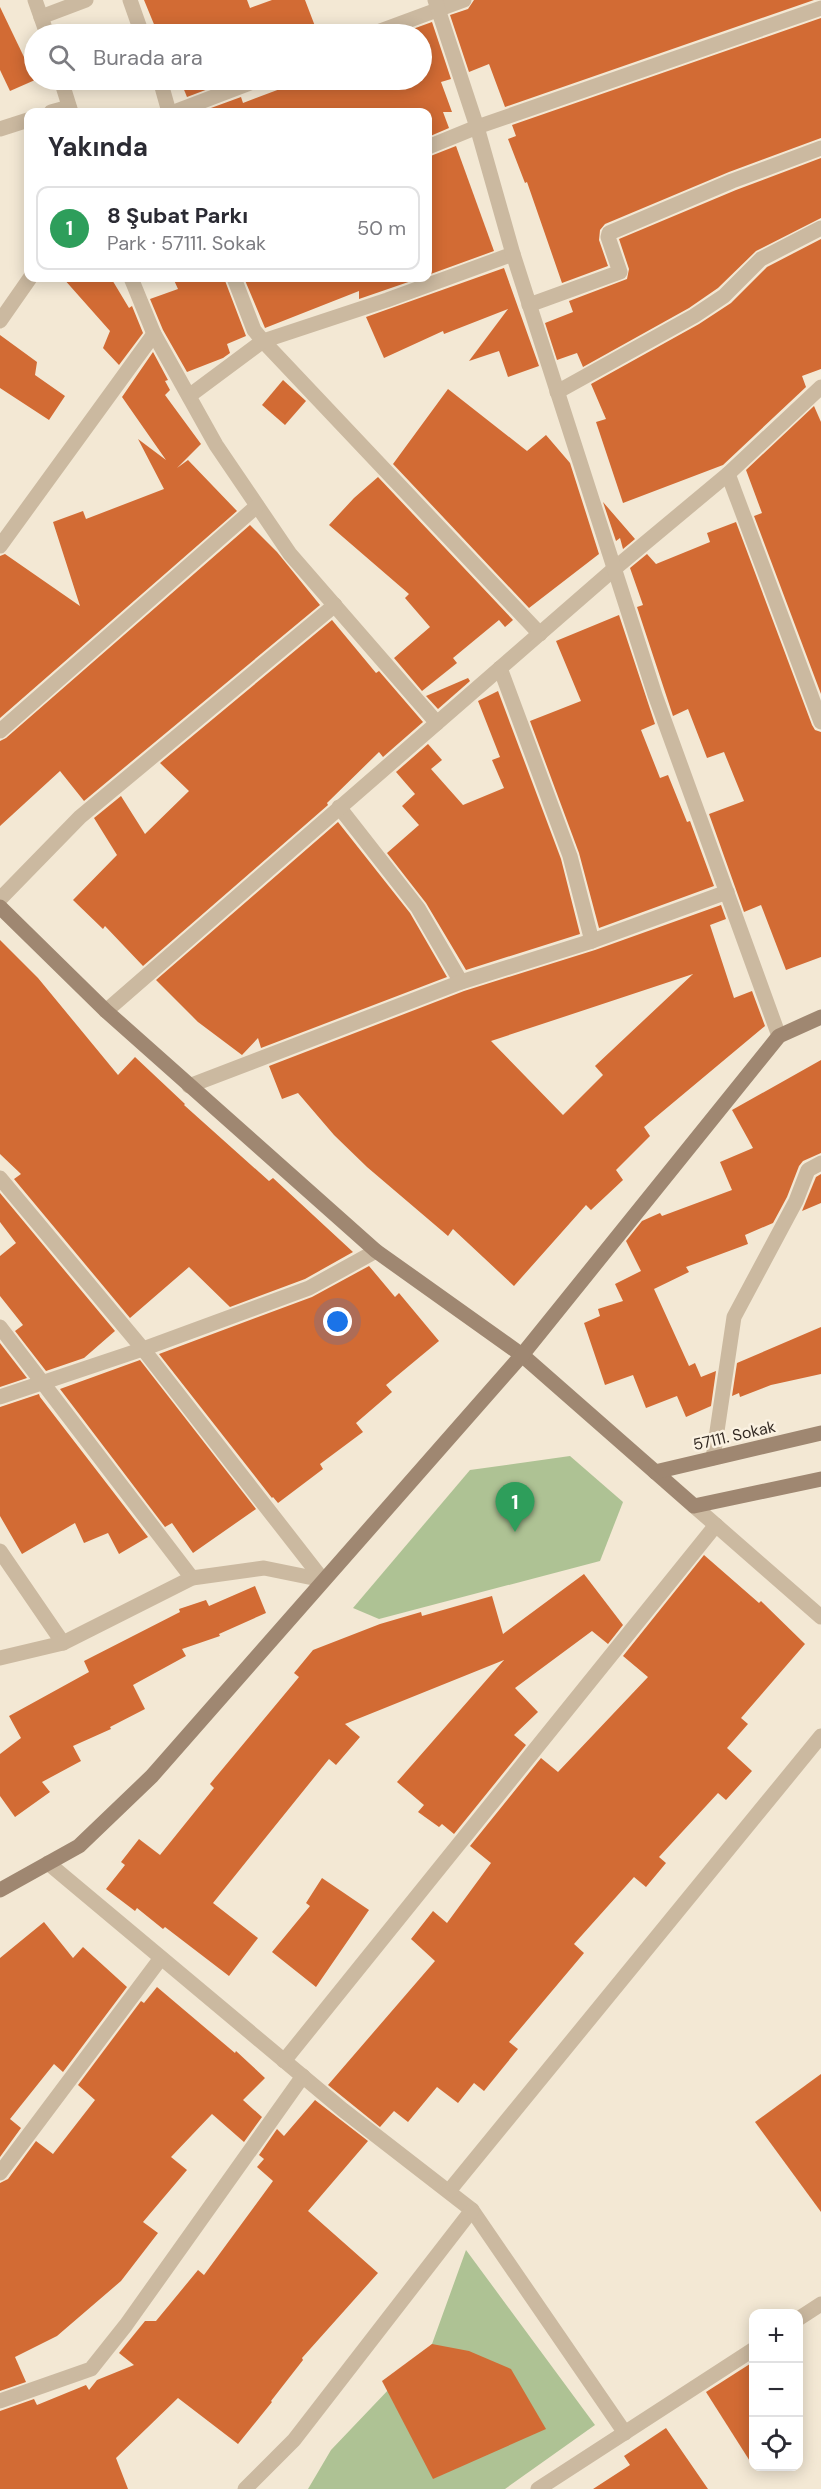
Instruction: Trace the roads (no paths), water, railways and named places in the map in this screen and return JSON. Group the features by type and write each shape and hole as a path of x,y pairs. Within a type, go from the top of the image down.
{"main road":[{"path":"0,907 106,1011 376,1251 522,1355 694,1506 821,1479"},
{"path":"0,1890 79,1846 152,1776 522,1355 779,1036 821,1017"},
{"name":"57111. Sokak","path":"655,1472 821,1433"}],"street":[{"path":"35,0 43,24"},
{"path":"41,17 86,0"},
{"path":"130,0 138,24"},
{"path":"394,24 437,4 464,0"},
{"path":"437,4 477,127 529,305 654,695 779,1036"},
{"path":"432,145 477,127 821,8"},
{"path":"64,90 69,108"},
{"path":"163,90 168,108"},
{"path":"184,108 232,90"},
{"path":"0,129 24,121"},
{"path":"529,305 620,272 608,237 609,233 732,181 821,148"},
{"path":"557,392 693,316 724,296 761,259 821,228"},
{"path":"189,396 263,341 387,300 513,254"},
{"path":"0,321 27,282"},
{"path":"133,282 154,334 216,445 290,554 437,723"},
{"path":"236,282 254,330 263,341 540,634"},
{"path":"0,546 154,334"},
{"path":"106,1011 614,569 728,474 821,387"},
{"path":"728,474 817,703 821,722"},
{"path":"0,730 257,506"},
{"path":"0,899 80,817 335,605"},
{"path":"500,668 570,856 592,941"},
{"path":"339,807 418,908 460,982"},
{"path":"189,1086 460,982 592,941 726,892"},
{"path":"713,1458 734,1317 796,1201 808,1170 821,1162"},
{"path":"0,1178 143,1349 323,1580"},
{"path":"0,1397 143,1349 309,1288 376,1251"},
{"path":"0,1327 192,1578"},
{"path":"694,1506 821,1617"},
{"path":"284,2061 717,1526"},
{"path":"0,1551 63,1643"},
{"path":"0,1658 63,1643 192,1578 264,1568 323,1580"},
{"path":"448,2191 821,1736"},
{"path":"48,1863 284,2061 472,2210 625,2433"},
{"path":"0,2173 161,1958"},
{"path":"0,2401 91,2369 126,2325 303,2076"},
{"path":"245,2489 294,2440 472,2210"},
{"path":"803,2316 821,2304"},
{"path":"538,2489 749,2352"}],"place":[{"name":"8 Şubat Parkı","path":"515,1532"}]}
